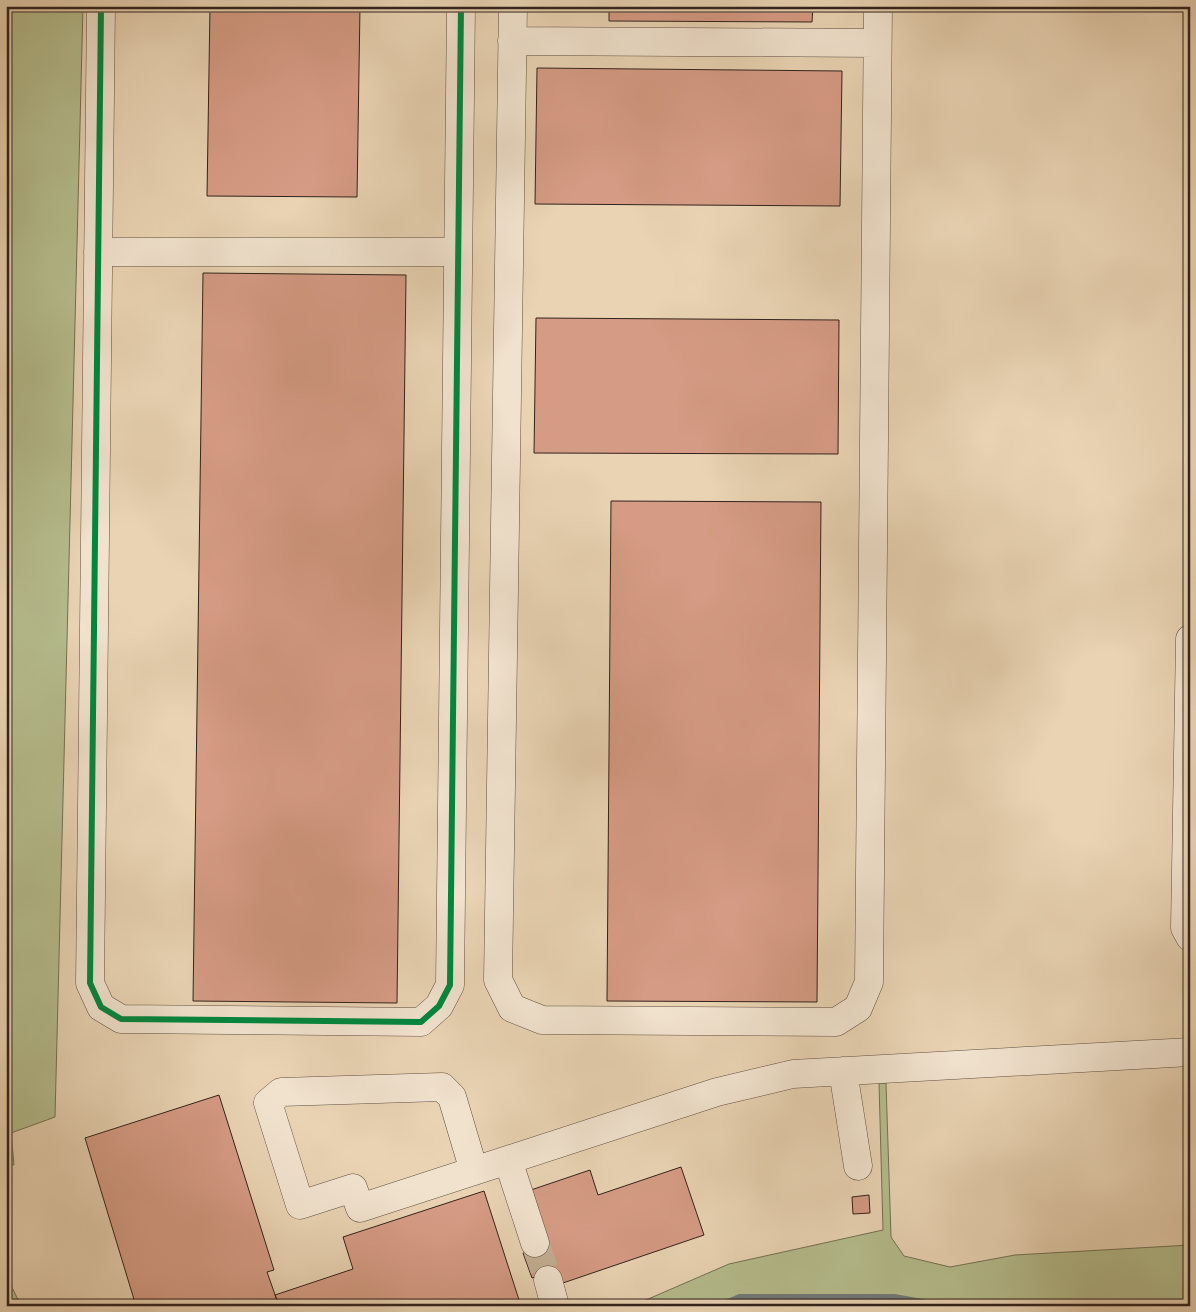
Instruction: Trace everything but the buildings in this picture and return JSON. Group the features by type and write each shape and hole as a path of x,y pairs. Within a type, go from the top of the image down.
{"street":[{"path":"101,6 90,983 101,1007 121,1019 421,1022 439,1006 450,985 461,6"},
{"path":"513,6 498,980 512,1008 542,1020 836,1022 858,1008 869,982 878,6"},
{"path":"512,41 877,43"},
{"path":"98,252 458,252"},
{"path":"1190,639 1185,928 1190,937"},
{"path":"474,1171 452,1097 442,1087 281,1092 268,1103 300,1205 353,1188 360,1208 718,1092 793,1074 1190,1052"},
{"path":"843,1072 858,1166"},
{"path":"508,1160 536,1243"}],"green space":[{"path":"6,6 83,6 55,1117 11,1133 14,1165 6,1163"},
{"path":"879,1083 886,1083 891,1237 904,1256 950,1267 1015,1255 1190,1245 1190,1306 632,1306 729,1264 883,1230"},
{"path":"6,1275 21,1306 6,1306"}],"waterway":[{"path":"721,1306 740,1298 894,1298 939,1306"}],"tunnel":[{"path":"535,1243 548,1280"}],"cycle path":[{"path":"101,6 90,983 101,1007 121,1019 421,1022 439,1006 450,985 461,6"}]}
